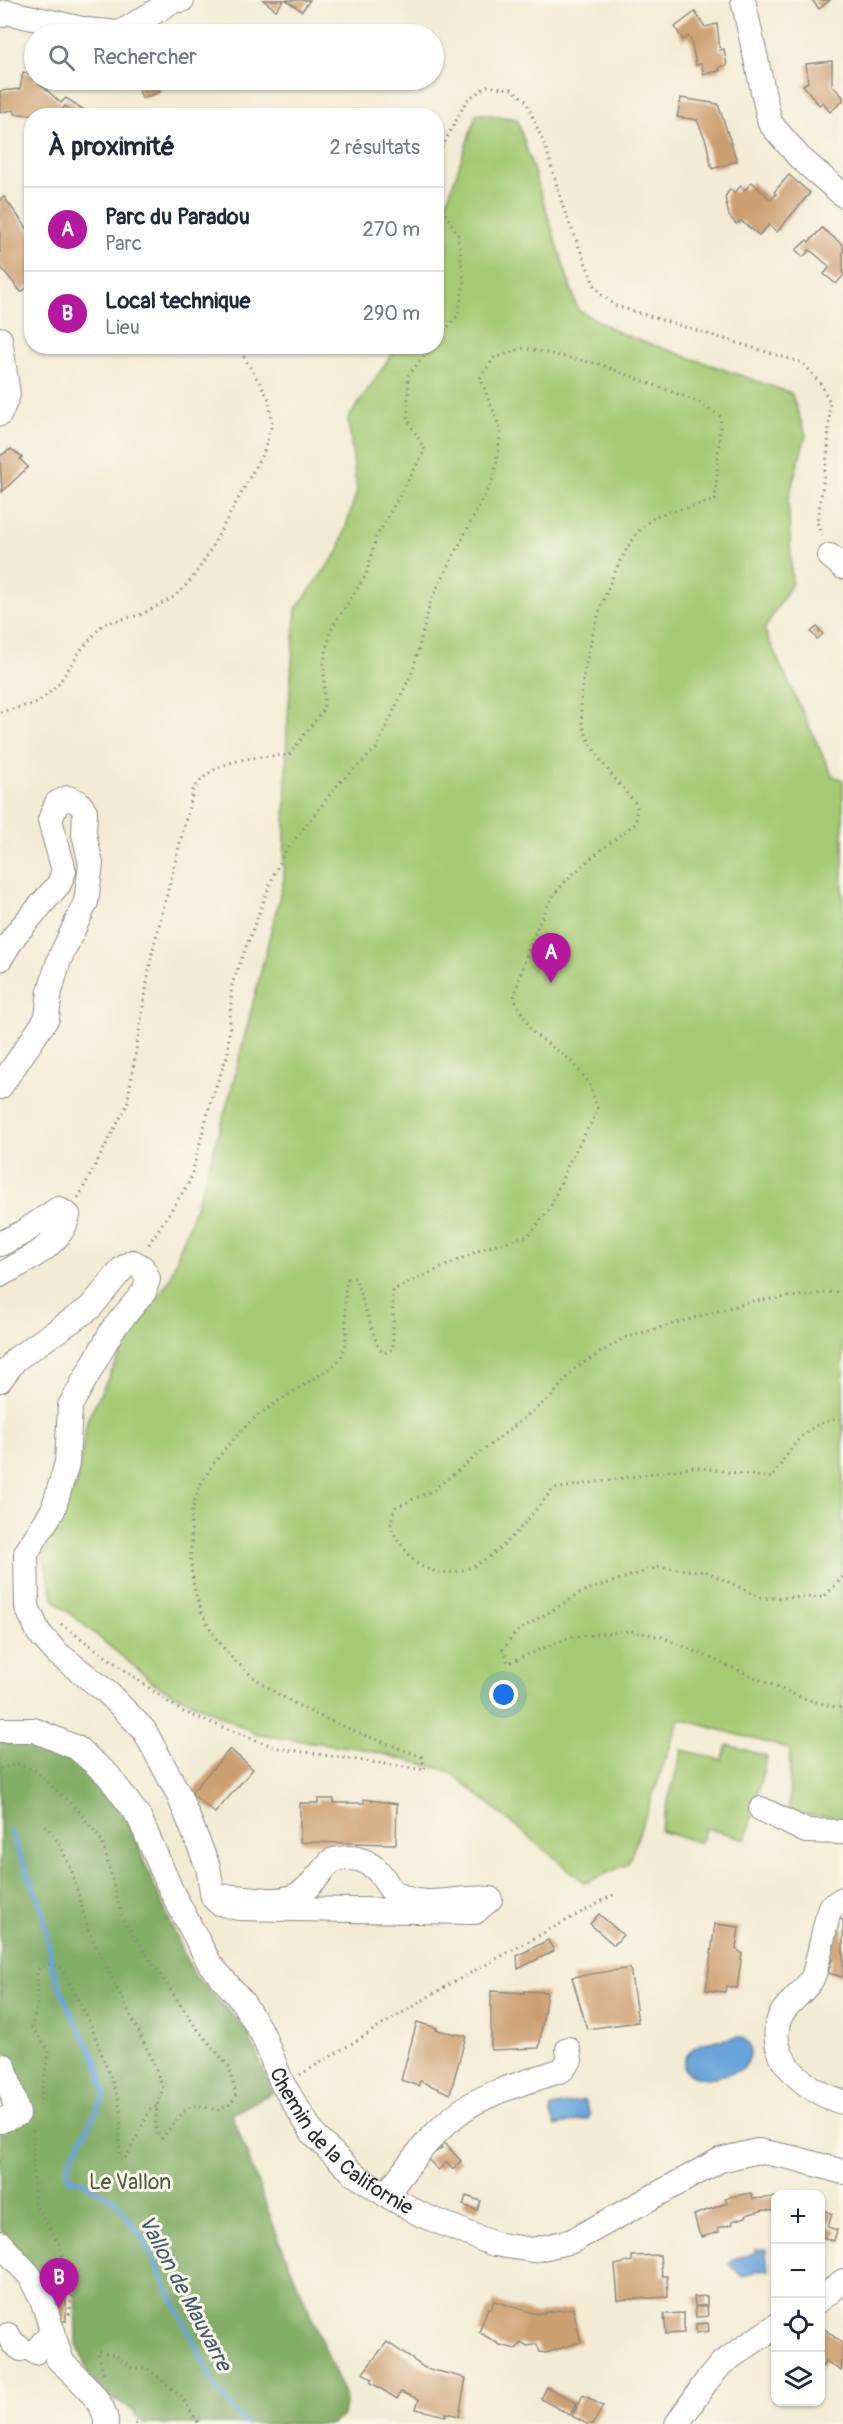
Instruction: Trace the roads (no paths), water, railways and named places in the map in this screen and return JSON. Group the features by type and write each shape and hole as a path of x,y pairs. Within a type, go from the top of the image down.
{"street":[{"path":"135,24 174,0 182,0"},
{"path":"743,0 770,123 799,157 843,195"},
{"path":"0,15 6,12 60,24"},
{"path":"0,339 8,394 0,414"},
{"path":"0,959 15,935 59,884 64,871 50,820 57,803 68,798 78,802 85,811 84,834 91,864 86,902 58,960 50,990 47,1018 0,1087"},
{"path":"0,1244 58,1209 68,1215 66,1226 37,1254 0,1275"},
{"path":"0,1380 16,1359 90,1308 123,1268 142,1256 148,1279 144,1292 113,1329 70,1406 67,1463 53,1510 26,1554 27,1607 39,1633 57,1653 129,1711 144,1730 178,1793 208,1867 213,1896 219,1903 238,1908 475,1912 490,1899 448,1902 414,1900 393,1892 375,1866 358,1857 331,1861 309,1887 296,1896 278,1899 213,1896"},
{"name":"Chemin de la Californie","path":"0,1731 34,1730 77,1748 108,1776 139,1817 172,1892 210,1964 242,2001 263,2035 282,2083 314,2135 353,2172 386,2195 422,2215 494,2244 533,2250 572,2241 720,2160 758,2151 794,2158 843,2172"},
{"path":"761,1809 806,1831 843,1832"},
{"path":"843,1899 830,1907 813,1976 779,2018 777,2044 789,2068 807,2087 827,2098 843,2102"},
{"path":"386,2195 432,2138 457,2114 483,2099 562,2070 570,2060 568,2049"},
{"path":"0,2067 4,2066 18,2114 0,2121"},
{"path":"0,2243 30,2276 60,2328 60,2360 84,2383 98,2403 106,2424"},
{"path":"822,2298 843,2281"},
{"path":"15,2340 60,2328"},
{"path":"677,2424 722,2363 771,2329"}],"water":[{"path":"739,2037 744,2039 750,2047 750,2056 742,2070 703,2078 696,2077 684,2069 685,2059 695,2047 712,2041"},
{"path":"584,2100 590,2115 588,2119 555,2126 550,2110 552,2107"},
{"path":"766,2249 768,2270 756,2271 743,2277 729,2264 736,2258 756,2253 756,2250"}],"waterway":[{"name":"Vallon de Mauvarre","path":"10,1831 42,1908 52,1965 66,2002 98,2064 105,2095 68,2164 68,2178 79,2180 115,2201 142,2237 218,2391 246,2424"}],"place":[{"name":"Parc du Paradou","path":"551,983"},
{"name":"Local technique","path":"59,2308"}],"park label":[{"name":"Le Vallon","path":"130,2182"}]}
